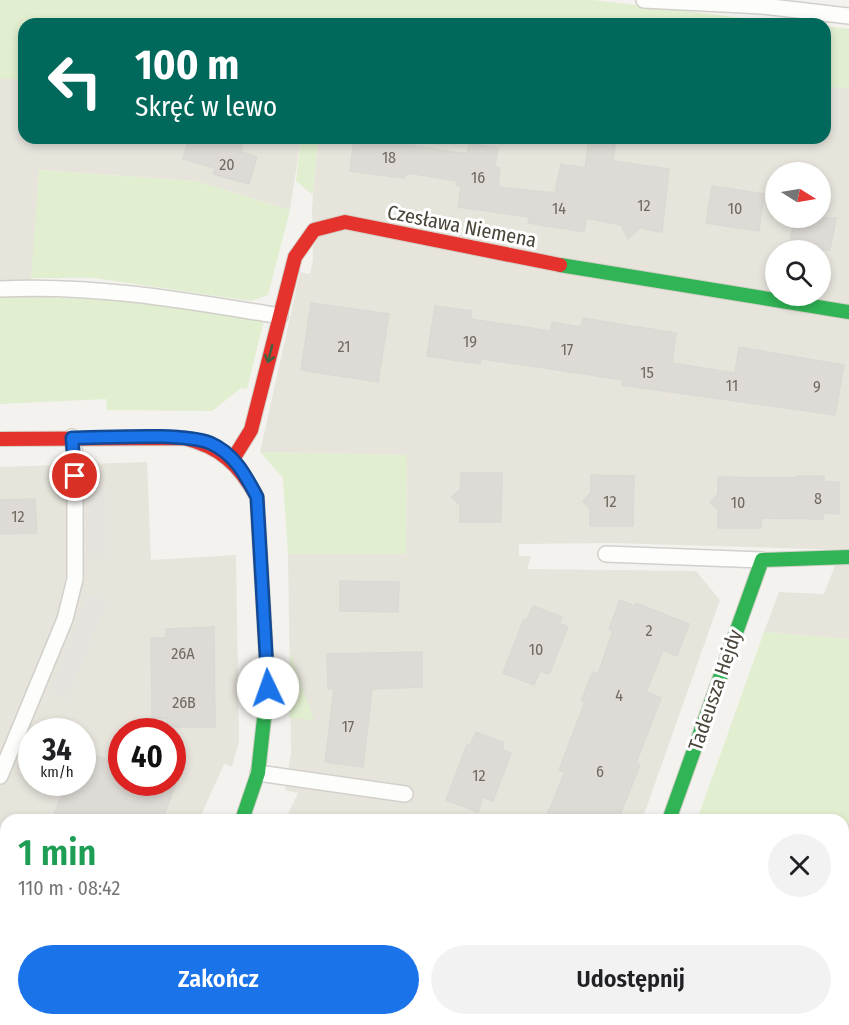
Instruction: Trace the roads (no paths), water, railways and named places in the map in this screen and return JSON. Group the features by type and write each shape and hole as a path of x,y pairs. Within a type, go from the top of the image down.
{"street":[{"name":"Czesława Niemena","path":"233,459 251,430 295,257 305,235 318,226 345,222 528,260 849,312"},
{"path":"0,439 184,438 210,443 233,459 245,473 257,497 268,688 258,773 244,814"},
{"path":"762,560 849,557"},
{"name":"Tadeusza Hejdy","path":"671,814 762,560"}],"lane":[{"path":"644,0 763,6 849,16"},
{"path":"0,289 64,290 171,299 280,316"},
{"path":"0,776 65,619 75,579 75,455 72,438"},
{"path":"606,554 762,560"},
{"path":"258,773 405,794"}]}
